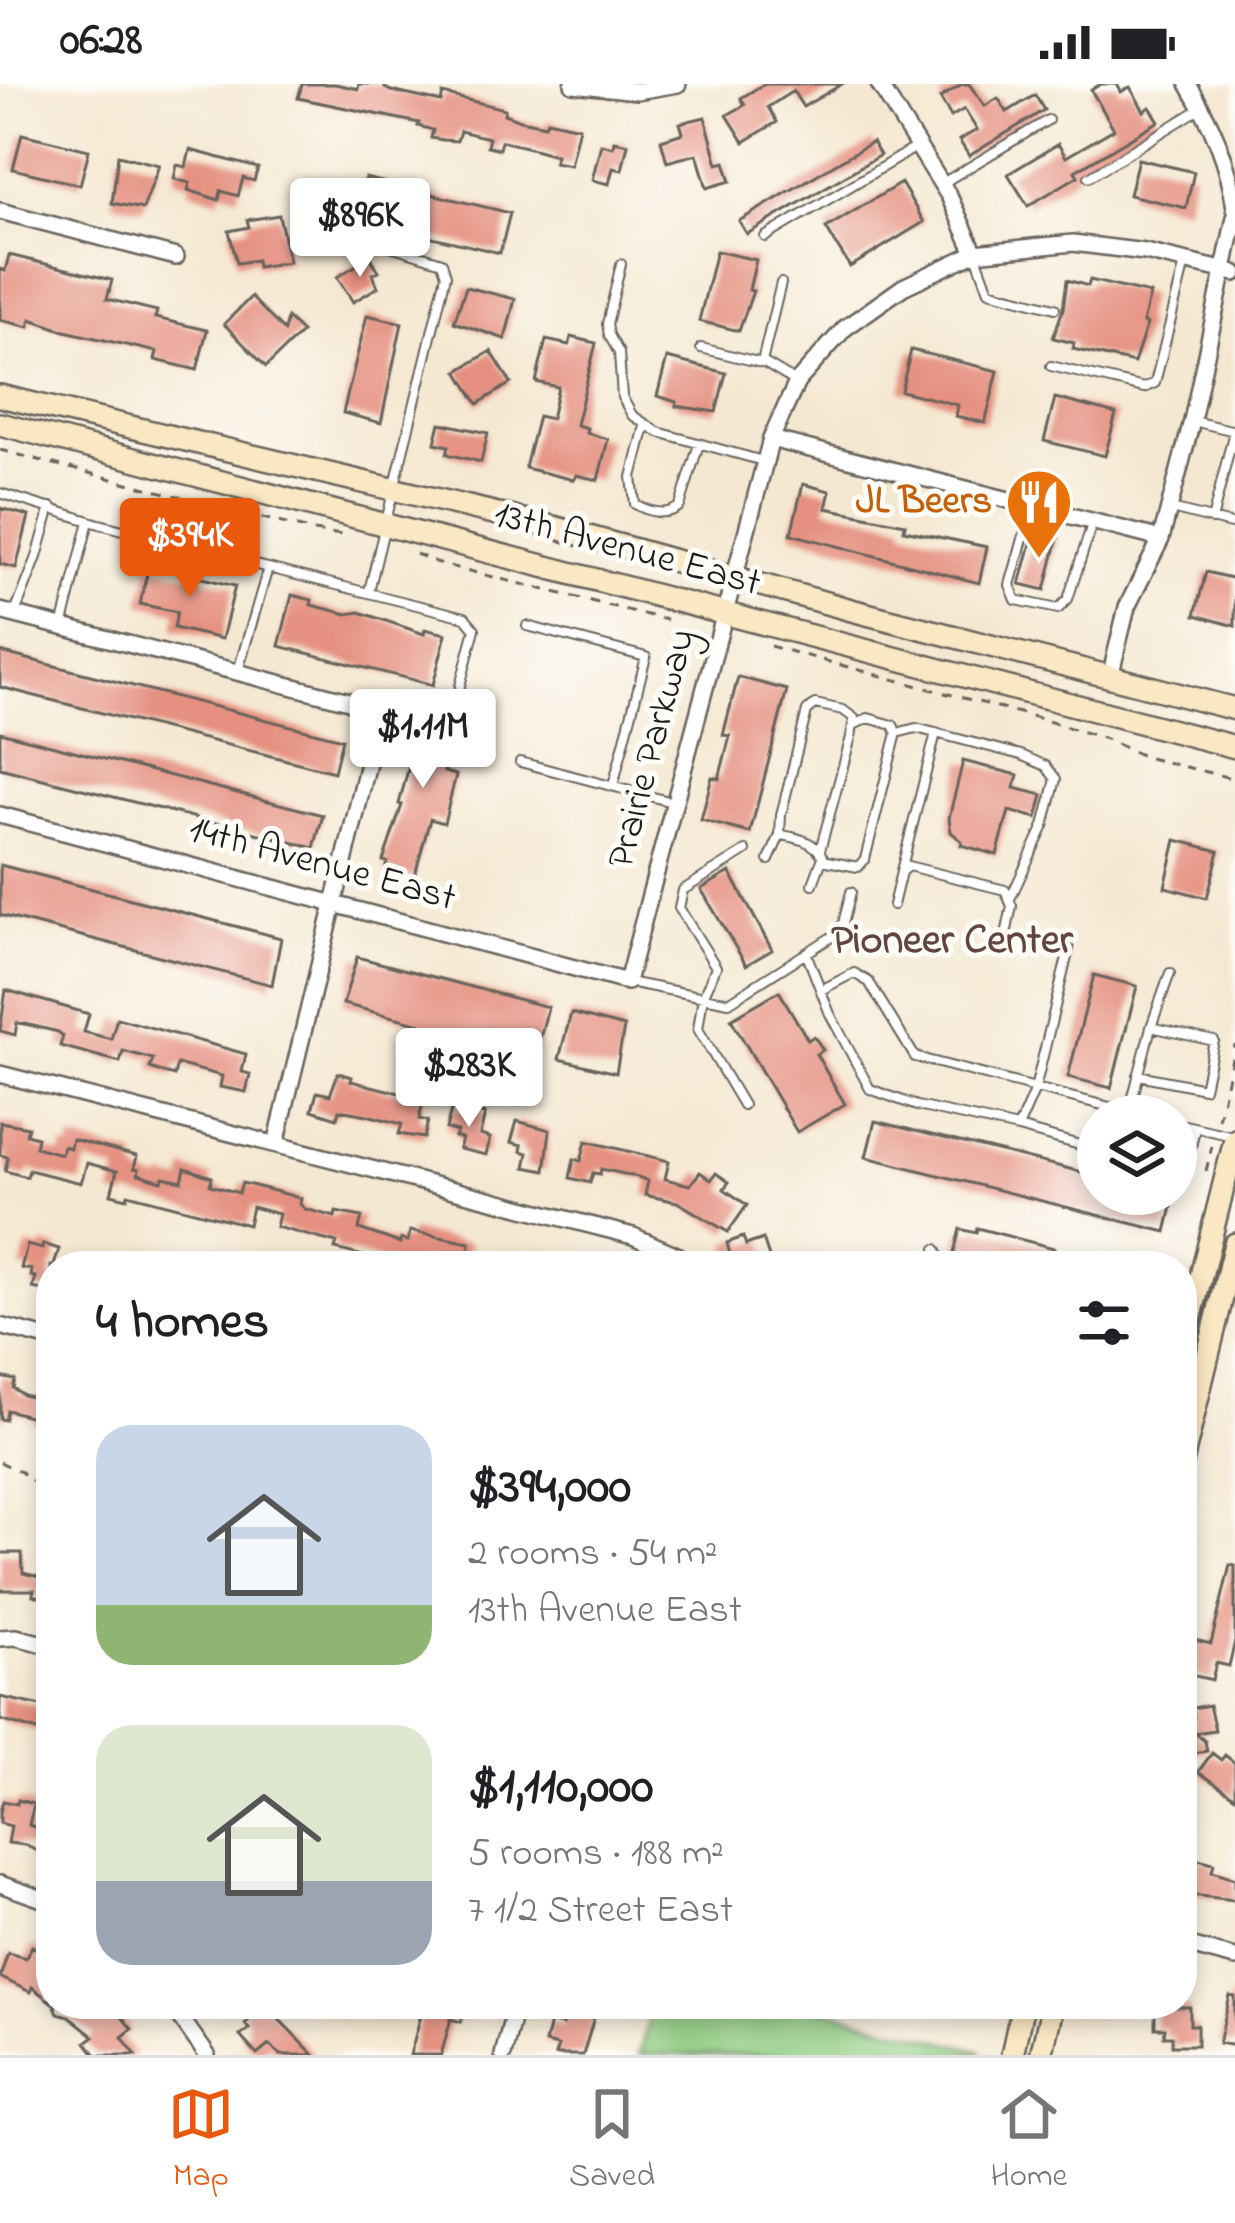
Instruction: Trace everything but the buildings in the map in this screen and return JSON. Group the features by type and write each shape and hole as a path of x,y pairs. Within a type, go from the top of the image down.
{"main road":[{"name":"13th Avenue East","path":"0,396 393,488 1235,709"},
{"name":"13th Avenue East","path":"0,424 382,534 723,612 1235,747"},
{"path":"1197,1291 1235,1138"},
{"path":"1197,1400 1235,1244"},
{"path":"1012,2055 1020,2019"},
{"path":"1041,2055 1049,2019"}],"street":[{"path":"573,84 637,91 678,84"},
{"path":"879,84 941,184 975,254"},
{"path":"1110,677 1126,607 1161,538 1230,272 1235,213 1231,172 1188,84"},
{"path":"0,211 176,257"},
{"name":"Prairie Parkway","path":"627,982 764,461 797,382 845,328 904,287 975,254 1073,243 1145,252 1230,272"},
{"path":"771,439 1161,538"},
{"path":"7,613 349,700 370,716 375,734 276,1144"},
{"name":"14th Avenue East","path":"0,814 627,982"},
{"path":"0,1074 633,1236 662,1251"},
{"path":"0,1326 36,1336"},
{"path":"0,1638 36,1642"},
{"path":"0,1883 36,1896"},
{"path":"1197,1948 1235,1958"},
{"path":"182,2019 207,2055"},
{"path":"503,2055 512,2019"}],"lane":[{"path":"1089,177 1202,107"},
{"path":"941,184 1048,120"},
{"path":"765,238 917,146"},
{"path":"355,235 424,253 442,262 446,275 369,591"},
{"path":"975,254 989,291 1055,308"},
{"path":"1052,366 1144,388 1155,383 1186,262"},
{"path":"621,264 609,309 609,335 619,353 622,397 632,415 645,426 764,461"},
{"path":"762,362 781,283"},
{"path":"701,348 762,362 797,382"},
{"path":"1192,421 1235,431 1212,520"},
{"path":"645,426 630,488 635,504 644,509 662,513 680,506 699,444"},
{"path":"0,493 268,568 456,613 475,629 460,686"},
{"path":"1033,506 1010,585 1016,600 1058,609 1068,599 1093,521"},
{"path":"7,613 51,507"},
{"path":"1169,509 1235,525"},
{"path":"62,627 89,520"},
{"path":"238,672 268,568"},
{"path":"527,626 646,657 613,786"},
{"path":"770,860 780,835 807,711 815,704 843,710 854,718 853,725 813,884"},
{"path":"780,835 795,837 821,855 858,867 865,859 897,733 892,724 868,718 853,725"},
{"path":"897,733 916,728 1021,754 1046,766 1056,779 1044,826 1011,897 1006,935"},
{"path":"892,905 936,733"},
{"path":"520,762 672,802"},
{"path":"743,1105 698,1029 703,997 716,967 679,908 683,890 746,851"},
{"path":"901,872 908,866 917,867 1005,890 1011,897"},
{"path":"627,982 729,1002 841,932 851,892"},
{"path":"1018,1128 1035,1089 1069,949"},
{"path":"807,955 870,1089 917,1106 1077,1144"},
{"path":"820,990 854,973 869,982 914,1057 1077,1099"},
{"path":"1133,1095 1170,973"},
{"path":"1138,1075 1204,1088 1214,1041 1150,1027"},
{"path":"1197,1128 1235,1138"}],"path":[{"path":"0,450 314,531 382,534 441,564 668,620"},
{"path":"757,642 1038,718 1145,757 1235,779"},
{"path":"0,1462 36,1484"}],"green space":[{"path":"649,2019 859,2019 981,2051 980,2055 639,2055"}],"place":[{"name":"JL Beers","path":"1039,561"}],"district":[{"name":"Pioneer Center","path":"952,941"}]}
